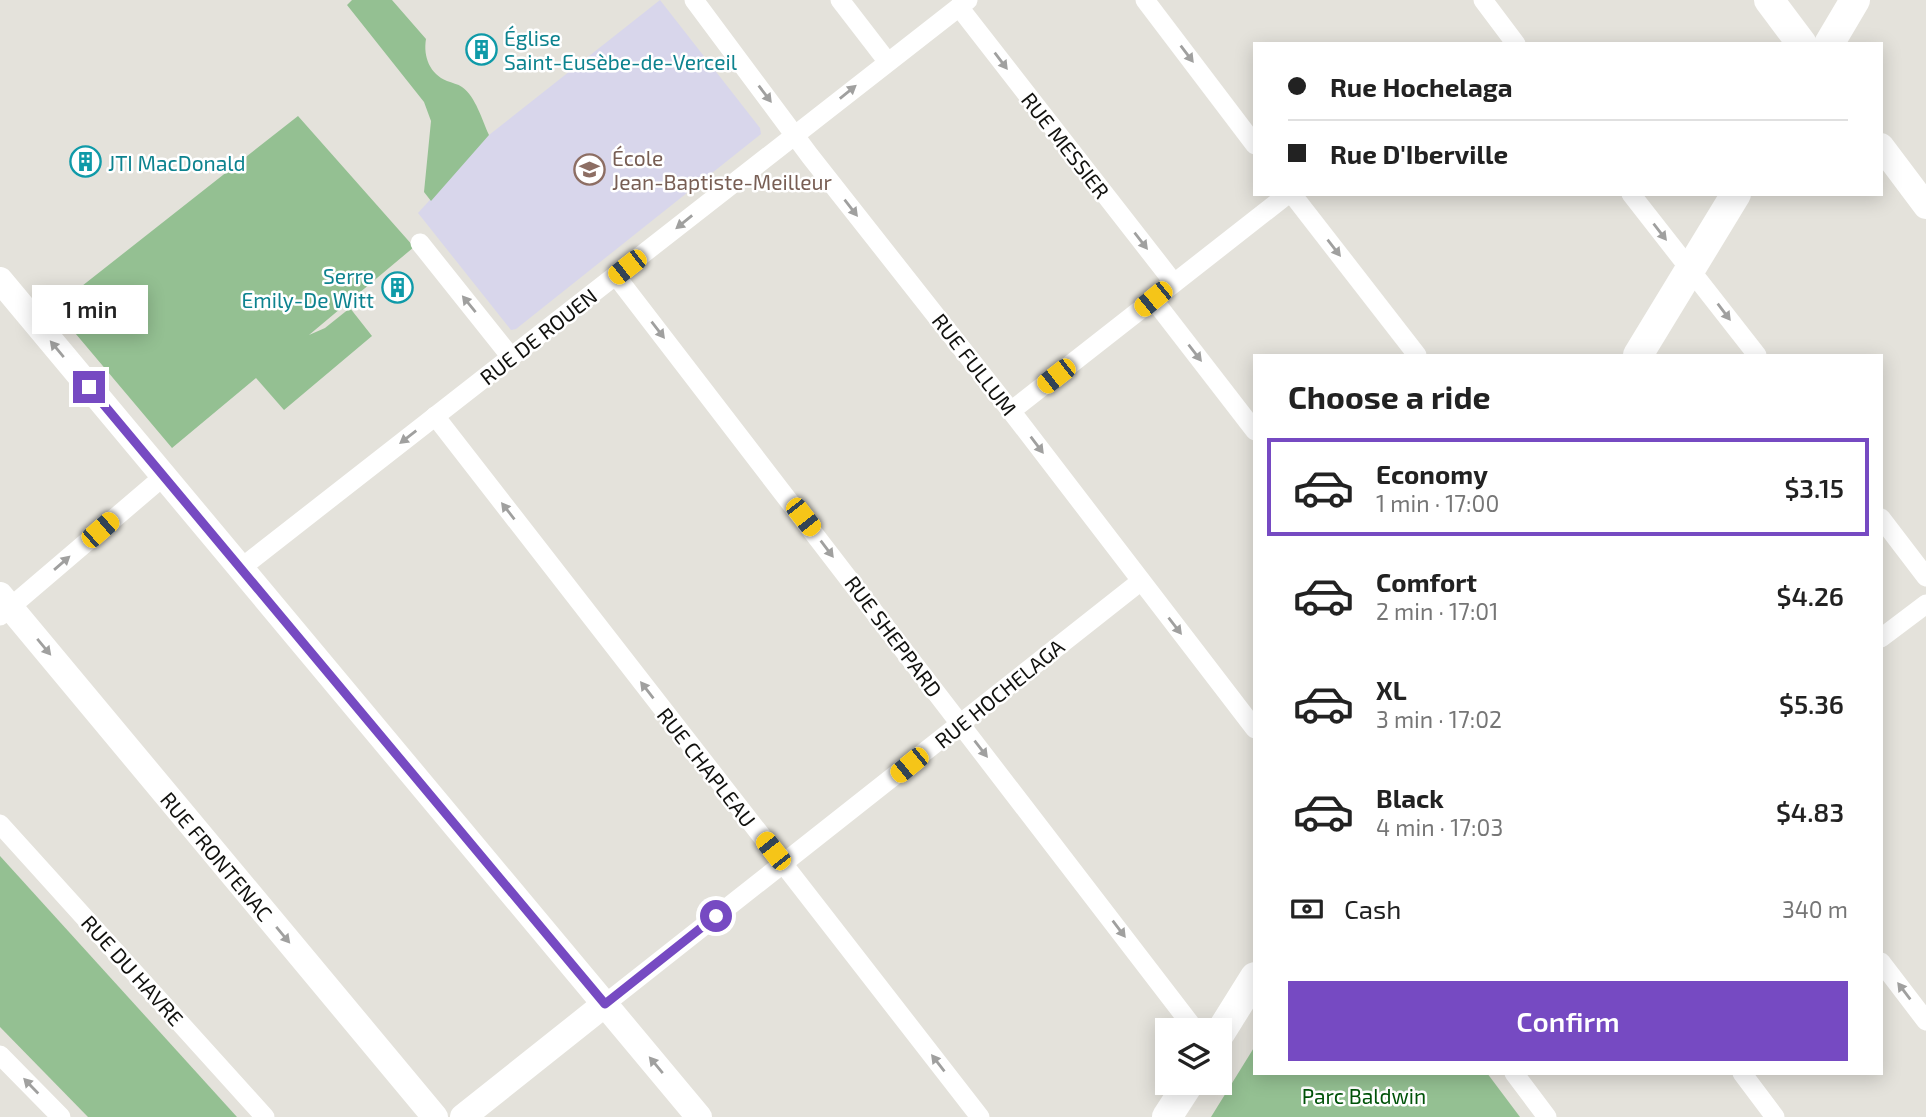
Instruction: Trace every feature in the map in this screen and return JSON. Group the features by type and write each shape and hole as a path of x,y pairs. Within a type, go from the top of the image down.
{"main road":[{"path":"1769,0 1800,42"},
{"path":"1830,42 1855,0"},
{"path":"1883,149 1926,206"},
{"path":"1639,354 1735,196"},
{"path":"0,281 699,1117"},
{"name":"RUE FRONTENAC","path":"3,606 435,1117"},
{"path":"1230,1018 1253,980"},
{"name":"RUE HOCHELAGA","path":"463,1117 605,1004"},
{"path":"1167,1117 1181,1095"}],"street":[{"name":"RUE FULLUM","path":"694,0 1253,726"},
{"path":"840,0 887,61"},
{"path":"1145,0 1253,142"},
{"path":"1483,0 1514,42"},
{"name":"RUE DE ROUEN","path":"241,568 887,61 964,4"},
{"name":"RUE MESSIER","path":"964,4 1174,283"},
{"path":"1012,411 1287,196"},
{"path":"1292,196 1416,354"},
{"path":"1633,196 1756,354"},
{"path":"421,243 511,357"},
{"name":"RUE SHEPPARD","path":"616,276 1186,1018"},
{"path":"1153,299 1253,428"},
{"name":"RUE CHAPLEAU","path":"435,416 980,1117"},
{"path":"3,606 163,476"},
{"path":"1883,521 1926,577"},
{"name":"RUE HOCHELAGA","path":"605,1004 1141,581"},
{"path":"1883,636 1926,604"},
{"name":"RUE DU HAVRE","path":"0,824 265,1117"},
{"path":"1883,965 1926,1021"},
{"path":"0,1055 61,1117"},
{"path":"1516,1075 1547,1117"},
{"path":"1744,1075 1775,1117"}],"shaded area":[{"name":"École Jean-Baptiste-Meilleur","path":"660,0 760,128 761,134 516,329 511,330 418,213 489,135"}],"green space":[{"path":"352,0 392,0 426,39 427,58 436,74 467,91 489,135 431,201 424,192 431,121 424,102 347,5"},
{"path":"298,116 414,247 309,335 325,328 350,308 372,336 284,410 256,378 172,448 54,308"},
{"path":"0,856 237,1117 88,1117 0,1027"},
{"name":"Parc Baldwin","path":"1253,1049 1253,1075 1488,1075 1520,1117 1211,1117 1225,1095 1232,1095 1232,1083"}],"place":[{"name":"Église Saint-Eusèbe-de-Verceil","path":"481,49"},
{"name":"JTI MacDonald","path":"85,162"},
{"name":"École Jean-Baptiste-Meilleur","path":"589,169"},
{"name":"Serre Emily-De Witt","path":"397,287"}],"route":[{"path":"89,387 605,1004 716,916"}]}
